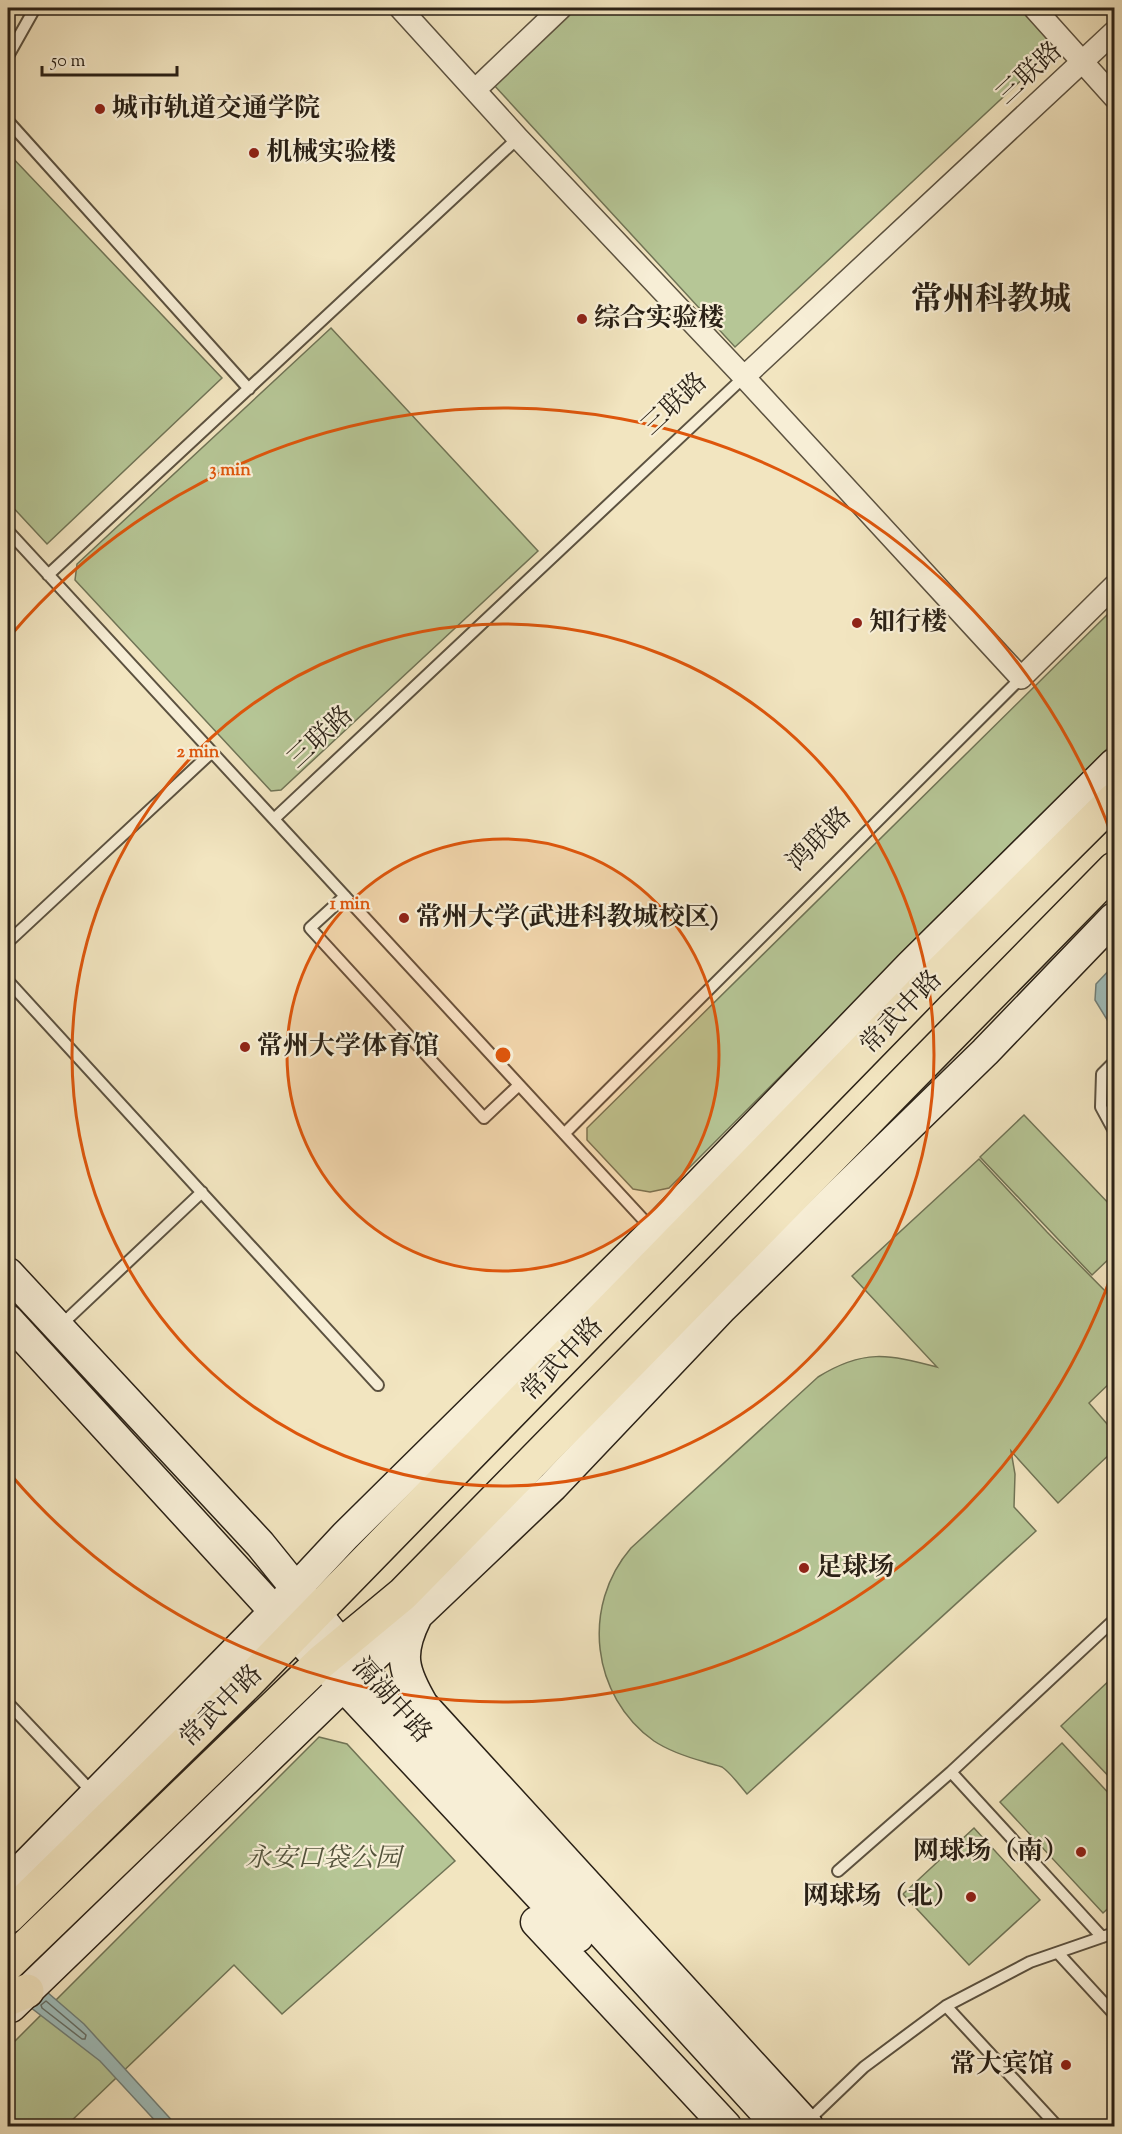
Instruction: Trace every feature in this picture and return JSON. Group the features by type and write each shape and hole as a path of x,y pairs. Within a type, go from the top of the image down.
{"main road":[{"name":"常武中路","path":"8,1917 295,1611 1114,800"},
{"name":"常武中路","path":"8,1964 342,1665 411,1585 1114,870"}],"street":[{"path":"400,8 518,138 744,377 1021,678"},
{"path":"475,90 561,8"},
{"path":"1034,8 1114,97"},
{"name":"三联路","path":"744,377 1114,32"},
{"name":"鸿联路","path":"1021,678 1114,586"},
{"path":"8,1882 94,1794 295,1611 345,1536 654,1231 910,966 1114,764"},
{"path":"14,2000 342,1665 418,1615 553,1486 722,1308 985,1052 1114,918"},
{"name":"滆湖中路","path":"8,1273 260,1544 295,1611"},
{"name":"滆湖中路","path":"8,1320 295,1611 755,2127"},
{"path":"418,1615 408,1634 404,1655 405,1670 423,1705 612,1912 798,2125"},
{"path":"342,1665 365,1738 726,2127"},
{"name":"滆湖中路","path":"342,1665 631,1964 798,2125"},
{"path":"612,1912 631,1964"}],"lane":[{"path":"8,56 35,8"},
{"path":"8,121 249,388"},
{"path":"48,575 518,138"},
{"name":"三联路","path":"274,819 744,377"},
{"path":"8,531 654,1231"},
{"name":"鸿联路","path":"565,1133 1021,678"},
{"path":"8,942 212,752"},
{"path":"345,896 310,928 484,1118 519,1086"},
{"path":"8,981 378,1385"},
{"path":"1114,1062 1102,1074 1101,1107 1114,1131"},
{"path":"58,1327 202,1192"},
{"path":"838,1871 951,1772 1114,1620"},
{"path":"8,1703 94,1794"},
{"path":"951,1772 1102,1937"},
{"path":"798,2125 815,2114 864,2067 946,2006 1029,1962 1114,1933"},
{"path":"1058,1953 1114,2014"},
{"path":"946,2006 1057,2127"}],"green space":[{"path":"573,8 1026,8 1060,44 735,347 493,84"},
{"path":"8,153 222,378 47,544 8,502"},
{"path":"331,328 538,551 281,790 271,791 75,580 77,564"},
{"path":"1114,608 1114,742 669,1188 650,1192 633,1189 587,1140 587,1128"},
{"path":"1024,1115 1114,1209 1114,1254 1092,1275 980,1157"},
{"path":"979,1159 1114,1300 1114,1379 1089,1403 1114,1432 1114,1450 1058,1503 1011,1451 1015,1474 1014,1507 1036,1531 747,1794 722,1767 678,1753 654,1741 633,1722 617,1700 606,1675 600,1649 600,1623 605,1596 615,1571 631,1548 818,1377 834,1368 863,1358 890,1357 937,1367 852,1276"},
{"path":"1114,1676 1114,1782 1061,1726"},
{"name":"永安口袋公园","path":"319,1737 347,1744 455,1861 282,2014 234,1965 66,2126 8,2126 8,2048"},
{"name":"网球场（南）","path":"1062,1743 1114,1799 1114,1903 1103,1913 1000,1802"},
{"name":"网球场（北）","path":"974,1828 1040,1900 969,1965 903,1894"}],"water":[{"path":"1114,965 1114,1031 1095,1000 1096,984"},
{"path":"47,1992 84,2024 177,2126 160,2126 100,2061 30,2007"}],"place":[{"name":"城市轨道交通学院","path":"100,109"},
{"name":"机械实验楼","path":"254,153"},
{"name":"综合实验楼","path":"582,319"},
{"name":"知行楼","path":"857,623"},
{"name":"常州大学(武进科教城校区)","path":"404,918"},
{"name":"常州大学体育馆","path":"245,1047"},
{"name":"足球场","path":"804,1568"},
{"name":"网球场（南）","path":"1081,1852"},
{"name":"网球场（北）","path":"971,1897"},
{"name":"常大宾馆","path":"1066,2065"}],"district":[{"name":"常州科教城","path":"991,301"}]}
